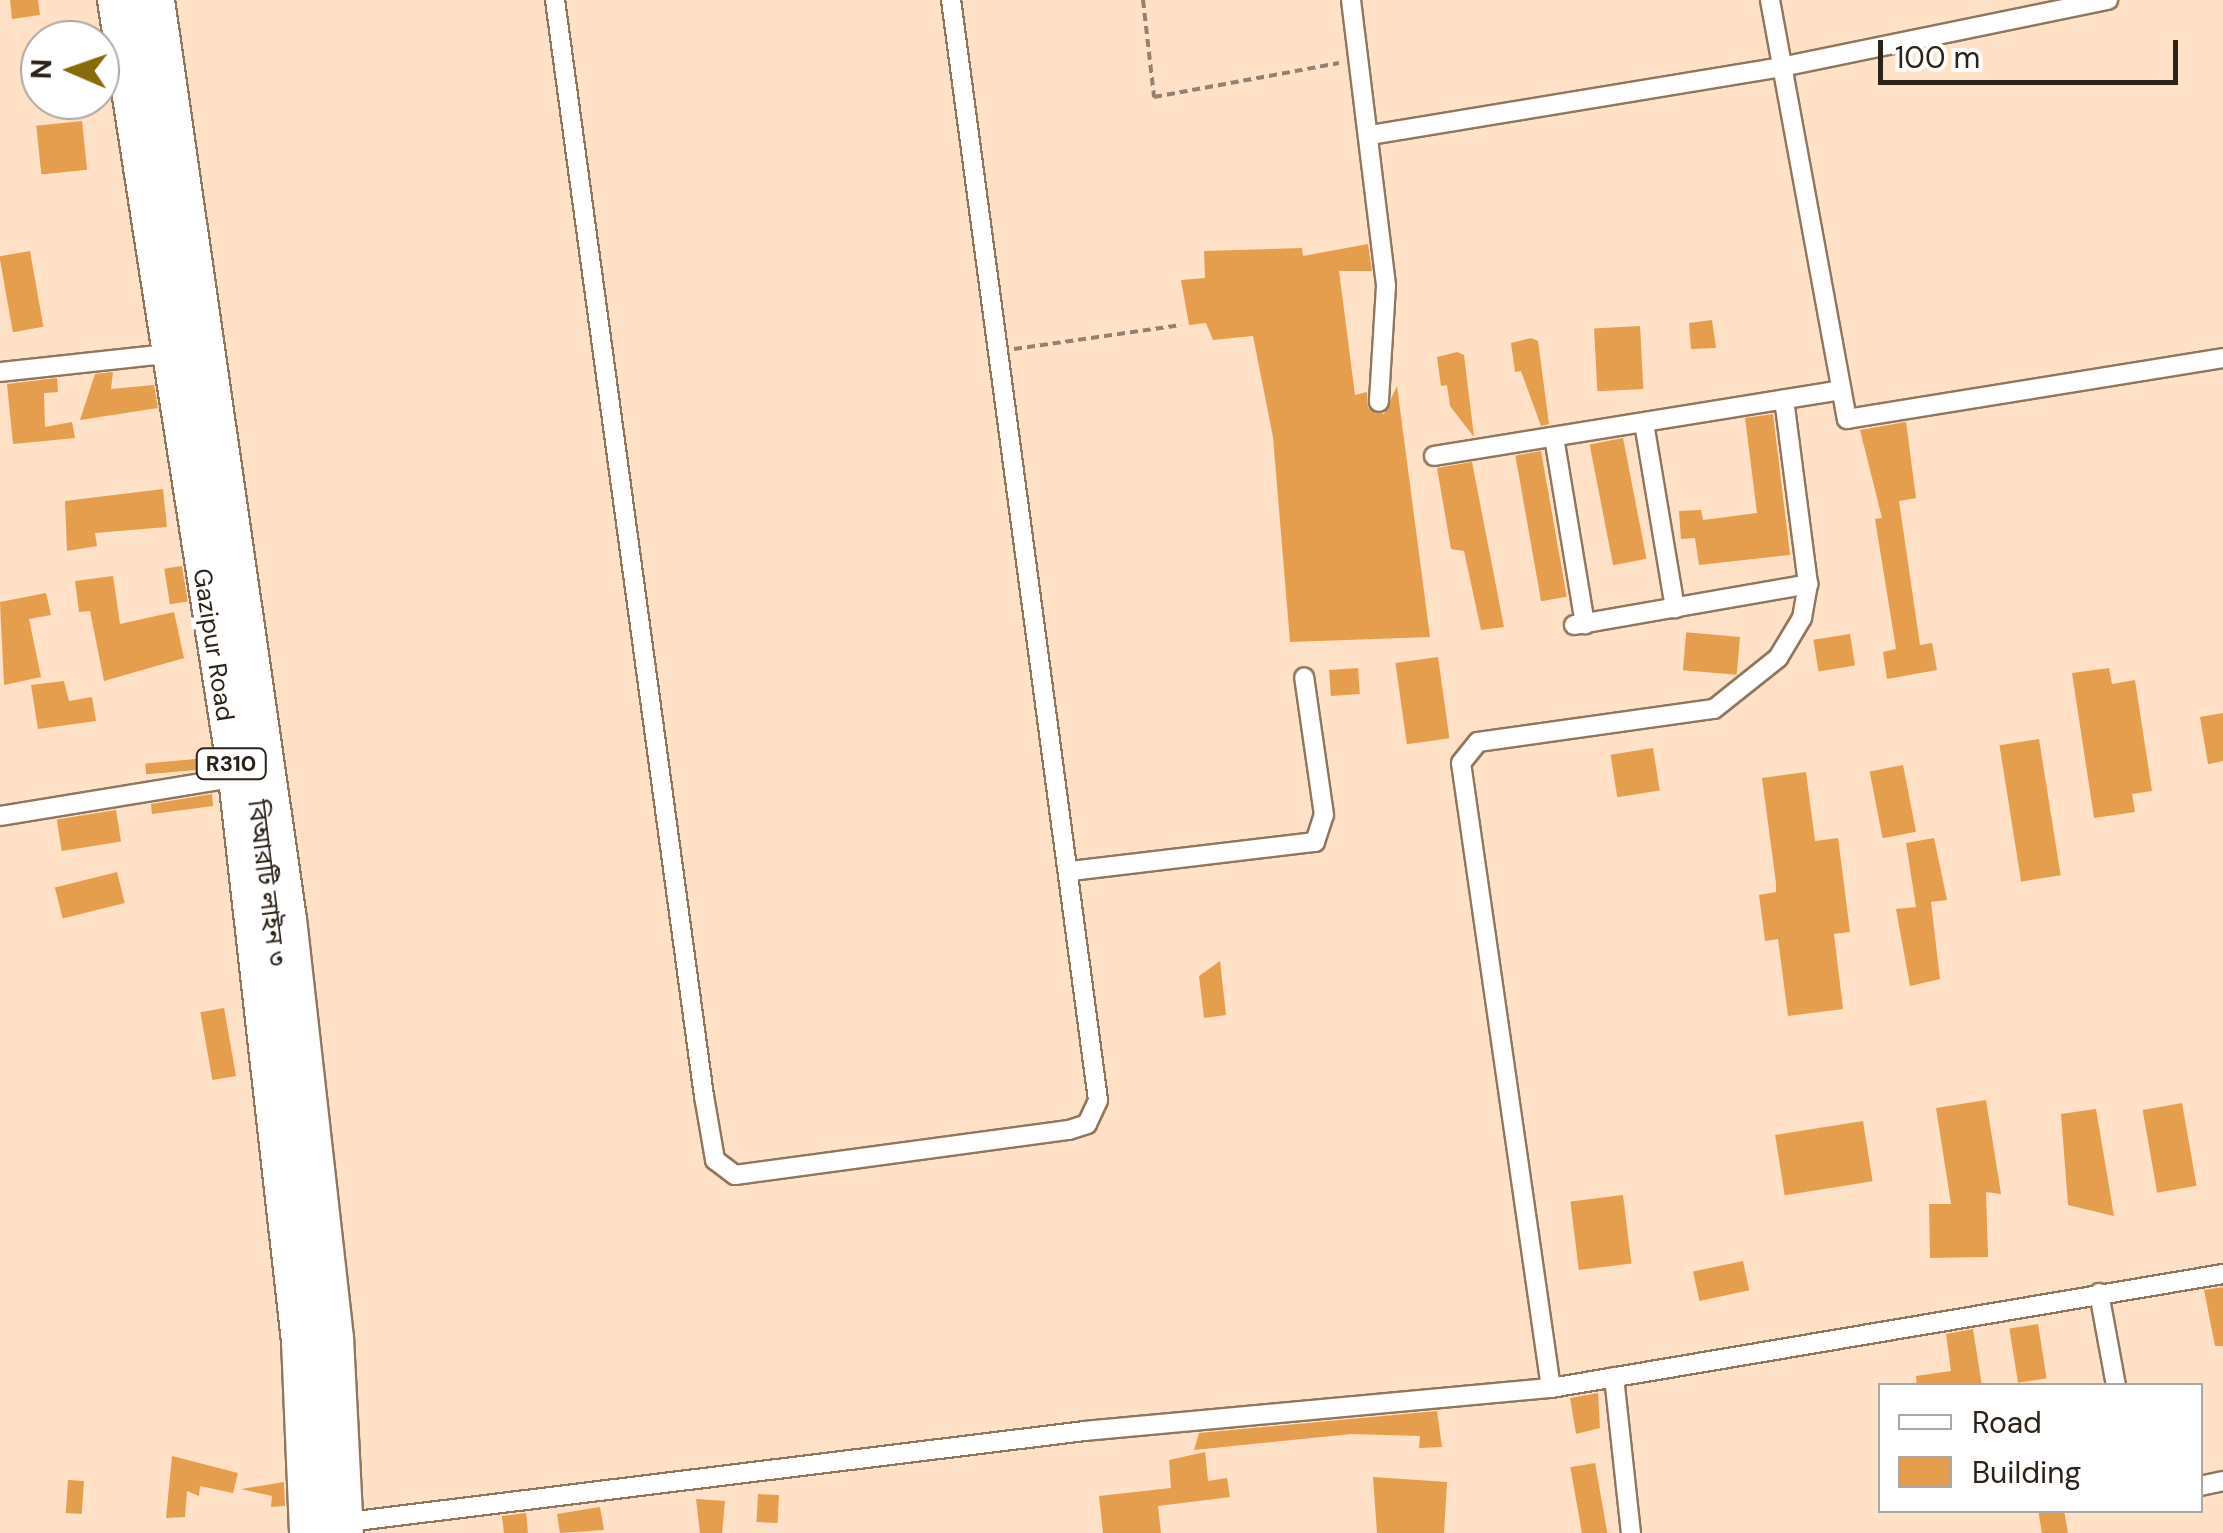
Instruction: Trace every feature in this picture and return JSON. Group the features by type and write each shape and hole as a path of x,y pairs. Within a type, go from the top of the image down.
{"main road":[{"name":"Gazipur Road","path":"112,0 233,778 296,1341 304,1533"},
{"name":"বিআরটি লাইন ৩","path":"136,0 272,925 341,1530"},
{"name":"Gazipur Road","path":"160,0 292,920 339,1338 341,1530"}],"street":[{"path":"556,0 637,626 704,1096 722,1171 1087,1124 1098,1100 1071,871 951,0"},
{"path":"1351,0 1371,135 1386,286 1379,402"},
{"path":"1770,0 1837,390 1854,422 2223,358"},
{"path":"1371,135 1781,67 2108,0"},
{"path":"0,372 165,354"},
{"path":"1434,456 1837,390"},
{"path":"1551,1388 1461,763 1478,742 1714,709 1778,658 1802,618 1808,584 1784,400"},
{"path":"1644,422 1675,608"},
{"path":"1554,437 1579,625 1808,584"},
{"path":"1071,871 1314,842 1324,815 1304,677"},
{"path":"0,816 233,778"},
{"path":"341,1530 1085,1432 1551,1388 2223,1274"},
{"path":"2098,1293 2115,1383"},
{"path":"1614,1377 1631,1533"}],"path":[{"path":"1143,0 1154,97 1360,60"},
{"path":"1000,352 1181,325"}],"building":[{"path":"10,0 38,0 40,15 12,19"},
{"path":"82,121 87,170 41,175 36,126"},
{"path":"1368,244 1372,271 1339,271 1355,395 1367,392 1368,408 1384,414 1397,386 1430,637 1290,642 1273,437 1253,336 1213,340 1206,323 1189,325 1181,280 1205,278 1204,251 1302,248 1303,256"},
{"path":"30,251 43,327 13,332 0,256"},
{"path":"1712,320 1716,348 1691,349 1689,323"},
{"path":"1640,326 1643,389 1597,391 1594,328"},
{"path":"1531,338 1538,341 1549,424 1541,426 1521,371 1515,372 1511,343"},
{"path":"1457,352 1464,355 1474,437 1450,406 1447,385 1441,386 1437,357"},
{"path":"113,372 111,389 154,385 158,408 80,420 95,374"},
{"path":"57,378 58,392 44,393 45,427 72,422 75,438 13,444 7,384"},
{"path":"1773,414 1790,555 1699,565 1695,538 1681,539 1679,511 1701,510 1703,520 1757,513 1745,418"},
{"path":"1906,422 1916,498 1899,501 1920,645 1932,643 1937,670 1887,679 1883,652 1896,649 1875,519 1882,518 1860,430"},
{"path":"1623,438 1646,559 1613,565 1590,444"},
{"path":"1541,451 1567,597 1541,601 1515,456"},
{"path":"1472,462 1504,627 1481,630 1464,551 1451,549 1437,468"},
{"path":"163,489 167,527 95,533 97,546 67,551 65,501"},
{"path":"182,566 188,602 170,604 164,569"},
{"path":"113,576 120,624 174,612 184,658 104,681 90,611 79,612 75,581"},
{"path":"46,593 51,615 29,619 41,677 4,685 0,602"},
{"path":"1686,632 1740,637 1737,675 1683,670"},
{"path":"1850,634 1855,666 1818,671 1813,640"},
{"path":"1438,657 1449,738 1407,744 1395,663"},
{"path":"1358,668 1360,694 1331,696 1329,670"},
{"path":"2109,668 2112,684 2135,680 2152,791 2132,794 2135,812 2094,818 2072,673"},
{"path":"64,681 69,701 92,697 96,721 38,729 31,685"},
{"path":"2223,713 2223,761 2208,764 2200,717"},
{"path":"2039,739 2061,875 2021,882 1999,745"},
{"path":"1653,748 1660,790 1617,797 1611,755"},
{"path":"207,758 208,769 146,774 145,763"},
{"path":"1903,765 1916,832 1883,838 1870,771"},
{"path":"1806,772 1815,841 1838,838 1850,932 1834,934 1843,1009 1788,1016 1778,939 1765,941 1759,895 1776,892 1762,778"},
{"path":"212,794 213,806 152,814 151,804"},
{"path":"116,810 121,842 62,851 57,819"},
{"path":"1934,838 1947,900 1931,902 1940,979 1910,986 1896,909 1916,907 1906,843"},
{"path":"117,872 125,903 63,919 55,887"},
{"path":"1220,961 1226,1015 1204,1018 1199,976"},
{"path":"224,1008 236,1076 212,1080 200,1012"},
{"path":"1986,1100 2001,1194 1986,1192 1988,1257 1930,1258 1929,1204 1951,1204 1936,1108"},
{"path":"2182,1103 2197,1186 2157,1193 2143,1110"},
{"path":"2096,1109 2114,1216 2068,1205 2061,1114"},
{"path":"1863,1121 1873,1181 1785,1195 1775,1135"},
{"path":"1623,1195 1631,1263 1579,1270 1570,1201"},
{"path":"1743,1261 1749,1290 1699,1301 1693,1272"},
{"path":"2223,1287 2223,1346 2215,1346 2204,1290"},
{"path":"2038,1324 2047,1378 2018,1383 2009,1329"},
{"path":"1973,1329 1982,1383 1917,1383 1916,1376 1951,1371 1946,1334"},
{"path":"1598,1393 1600,1428 1576,1434 1570,1398"},
{"path":"1437,1411 1442,1447 1419,1448 1420,1436 1351,1434 1194,1450 1199,1433"},
{"path":"1205,1452 1208,1481 1227,1478 1230,1497 1158,1506 1161,1533 1103,1533 1099,1496 1171,1488 1169,1460"},
{"path":"172,1456 238,1473 233,1493 200,1486 199,1496 187,1491 185,1517 166,1518"},
{"path":"1595,1463 1607,1533 1582,1533 1570,1467"},
{"path":"1373,1477 1447,1482 1444,1533 1377,1533"},
{"path":"68,1480 84,1481 82,1514 66,1513"},
{"path":"284,1482 285,1506 271,1507 272,1496 241,1489"},
{"path":"758,1494 779,1495 778,1523 757,1522"},
{"path":"696,1499 725,1501 722,1533 700,1533"},
{"path":"600,1507 604,1530 560,1533 557,1514"},
{"path":"526,1513 528,1533 504,1533 502,1516"},
{"path":"2039,1513 2065,1513 2068,1533 2042,1533"}]}
